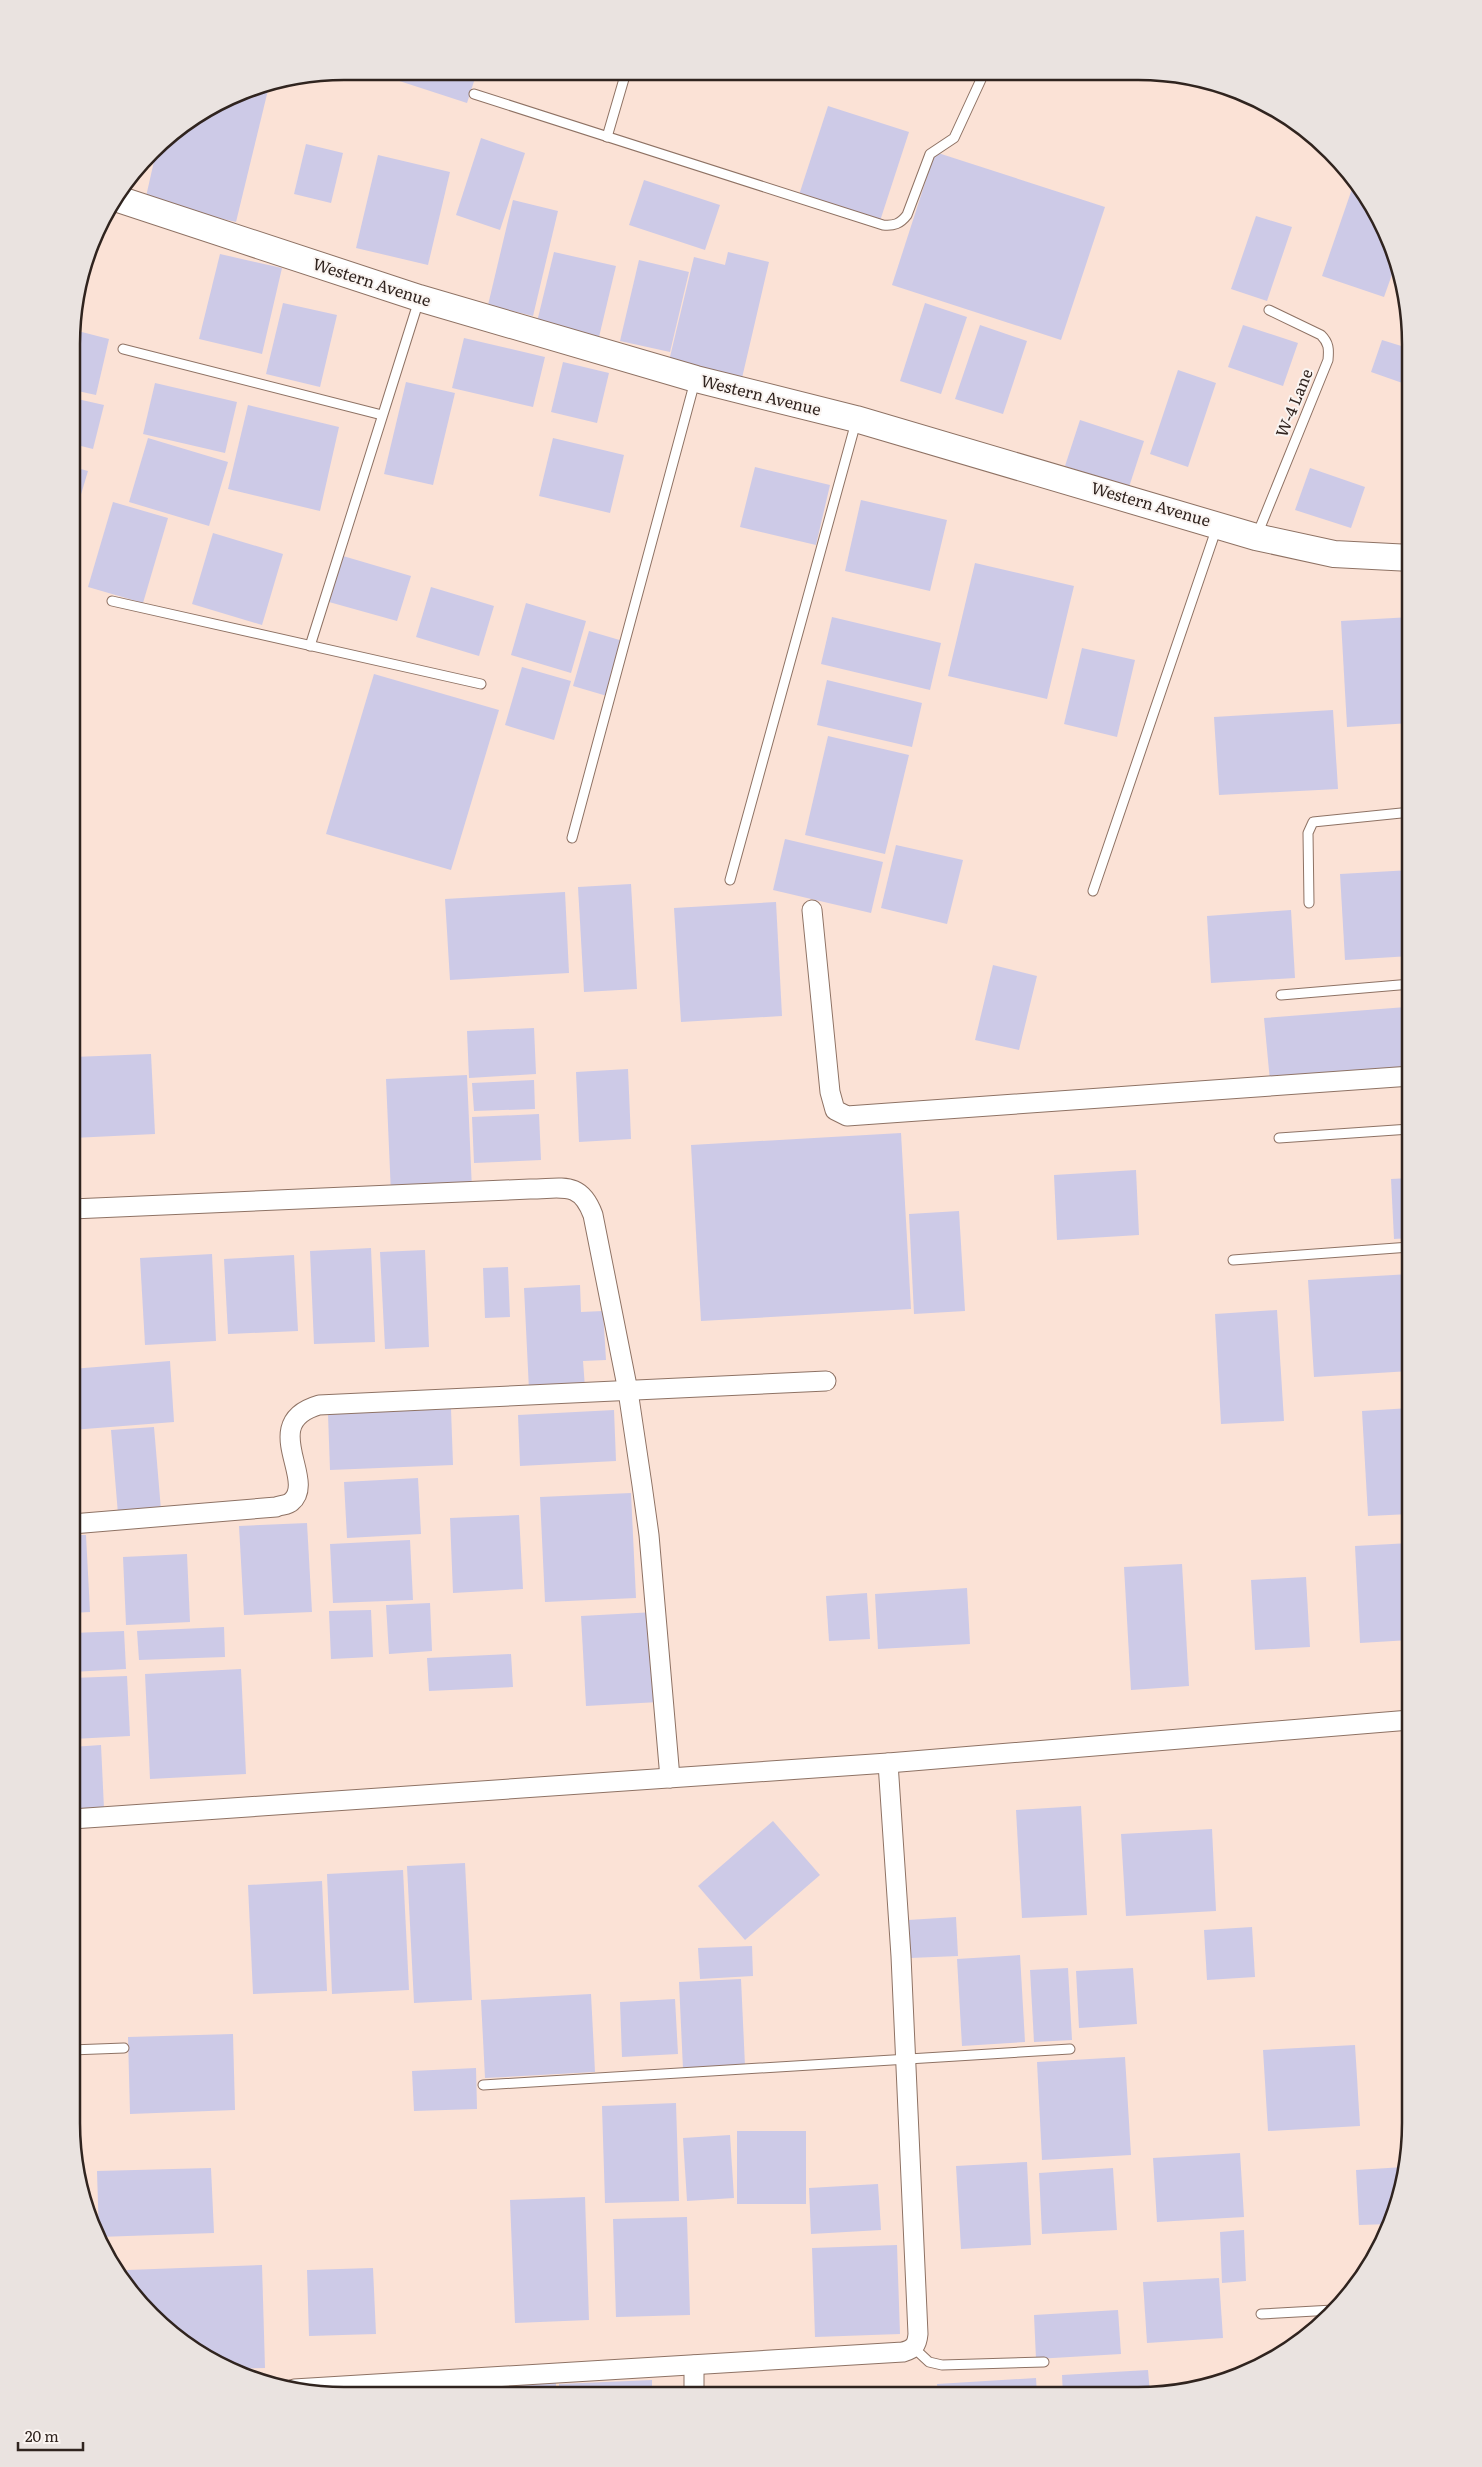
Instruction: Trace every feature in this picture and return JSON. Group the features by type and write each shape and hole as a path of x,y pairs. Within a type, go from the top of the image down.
{"street":[{"name":"Western Avenue","path":"123,201 419,298 696,379 856,419 1218,524 1256,537 1334,554 1402,558"},
{"path":"812,910 830,1092 834,1110 847,1116 1402,1077"},
{"path":"80,1208 530,1189 566,1189 580,1192 587,1200 593,1215 628,1391 649,1535 670,1778"},
{"path":"80,1523 276,1507 290,1503 296,1494 297,1482 290,1437 292,1426 295,1416 304,1409 319,1405 826,1381"},
{"path":"80,1818 888,1763 1402,1721"},
{"path":"340,2387 903,2352 914,2348 917,2343 918,2334 901,1965 888,1763"},
{"path":"694,2366 694,2387"}],"lane":[{"path":"607,137 624,80"},
{"path":"474,94 803,201 883,225 893,226 901,222 907,215 930,154 954,138 981,80"},
{"path":"310,646 419,298"},
{"name":"W-4 Lane","path":"1256,537 1328,360 1329,349 1327,341 1321,335 1269,310"},
{"path":"124,349 382,415"},
{"path":"572,838 696,379"},
{"path":"730,880 856,419"},
{"path":"1093,891 1218,524"},
{"path":"112,601 482,684"},
{"path":"1309,904 1308,833 1313,822 1402,813"},
{"path":"1281,995 1402,985"},
{"path":"1279,1138 1402,1130"},
{"path":"1233,1260 1402,1248"},
{"path":"80,2050 124,2048"},
{"path":"483,2085 1070,2049"},
{"path":"1260,2314 1324,2310"},
{"path":"914,2348 929,2362 942,2365 1044,2362"}],"building":[{"path":"396,80 474,80 467,103"},
{"path":"268,91 236,222 145,201 154,160 157,157 183,135 212,115 243,100"},
{"path":"828,106 909,132 880,221 799,195"},
{"path":"481,138 525,153 500,230 456,215"},
{"path":"306,144 343,153 331,203 294,194"},
{"path":"935,152 1105,207 1061,340 892,285"},
{"path":"378,155 450,172 428,265 356,248"},
{"path":"644,180 720,205 705,250 629,225"},
{"path":"1352,190 1375,227 1392,274 1384,297 1322,276"},
{"path":"513,200 558,211 533,316 488,305"},
{"path":"1256,216 1292,227 1267,301 1231,289"},
{"path":"554,252 616,266 599,337 537,322"},
{"path":"728,252 769,262 742,378 669,361 694,257 725,265"},
{"path":"220,254 282,268 262,354 199,339"},
{"path":"639,260 689,272 670,352 620,341"},
{"path":"283,303 337,315 320,387 266,374"},
{"path":"925,303 967,317 941,394 900,381"},
{"path":"980,325 1027,341 1003,414 955,399"},
{"path":"1243,325 1298,343 1283,386 1228,367"},
{"path":"81,332 109,339 96,395 80,392"},
{"path":"464,338 545,357 533,407 452,388"},
{"path":"1382,340 1402,346 1402,383 1371,372"},
{"path":"563,362 609,373 597,423 551,412"},
{"path":"1178,370 1216,383 1188,467 1150,454"},
{"path":"406,382 455,393 433,485 384,474"},
{"path":"155,383 237,402 225,453 143,434"},
{"path":"80,400 104,405 93,449 80,446"},
{"path":"248,405 339,427 320,511 228,489"},
{"path":"1080,420 1144,441 1129,487 1065,466"},
{"path":"148,438 228,462 209,526 129,502"},
{"path":"553,438 624,455 610,513 539,496"},
{"path":"755,467 830,485 816,545 740,527"},
{"path":"1310,468 1365,487 1351,528 1295,510"},
{"path":"80,469 88,471 80,498"},
{"path":"861,500 947,520 930,591 845,571"},
{"path":"113,502 168,518 143,603 88,587"},
{"path":"213,533 283,554 262,625 192,604"},
{"path":"343,556 411,576 397,621 329,602"},
{"path":"975,563 1074,586 1047,699 948,676"},
{"path":"431,587 494,606 479,656 416,637"},
{"path":"526,603 586,621 571,673 511,655"},
{"path":"832,617 941,643 930,690 821,664"},
{"path":"1402,618 1402,724 1347,727 1341,621"},
{"path":"589,631 623,641 607,696 573,686"},
{"path":"1082,648 1135,660 1117,737 1064,724"},
{"path":"522,667 571,681 554,740 505,725"},
{"path":"374,674 499,710 451,870 326,834"},
{"path":"827,680 922,703 912,747 817,725"},
{"path":"1333,710 1338,789 1219,795 1214,717"},
{"path":"828,736 909,755 885,854 805,835"},
{"path":"785,839 883,862 871,913 773,890"},
{"path":"896,845 963,860 947,924 881,908"},
{"path":"1402,871 1402,957 1345,960 1340,874"},
{"path":"631,884 637,989 584,992 578,887"},
{"path":"565,892 569,973 450,980 445,899"},
{"path":"776,902 782,1016 681,1022 674,908"},
{"path":"1291,910 1295,978 1211,983 1207,916"},
{"path":"993,965 1037,976 1019,1050 975,1040"},
{"path":"1402,1007 1402,1070 1270,1081 1264,1018"},
{"path":"534,1028 536,1074 469,1078 467,1031"},
{"path":"151,1054 155,1134 80,1138 80,1057"},
{"path":"628,1069 631,1139 579,1142 576,1072"},
{"path":"467,1075 472,1190 391,1194 386,1079"},
{"path":"534,1080 535,1109 474,1111 472,1083"},
{"path":"539,1114 541,1160 474,1163 472,1117"},
{"path":"901,1133 911,1309 701,1321 691,1145"},
{"path":"1136,1170 1139,1235 1057,1240 1054,1175"},
{"path":"1402,1178 1402,1238 1394,1239 1391,1179"},
{"path":"959,1211 965,1311 914,1314 909,1214"},
{"path":"371,1248 375,1342 314,1344 310,1251"},
{"path":"425,1250 429,1347 385,1349 380,1252"},
{"path":"212,1254 216,1341 145,1345 140,1258"},
{"path":"294,1255 298,1331 228,1334 224,1259"},
{"path":"508,1267 510,1317 485,1318 483,1268"},
{"path":"1402,1274 1402,1372 1314,1377 1308,1280"},
{"path":"580,1285 581,1312 603,1311 606,1360 583,1361 585,1388 529,1390 524,1288"},
{"path":"1277,1310 1284,1421 1221,1424 1215,1314"},
{"path":"170,1361 174,1422 80,1429 80,1368"},
{"path":"1402,1408 1402,1514 1368,1516 1362,1411"},
{"path":"451,1409 453,1465 330,1470 328,1414"},
{"path":"614,1410 616,1461 520,1466 518,1415"},
{"path":"154,1427 161,1510 118,1514 111,1430"},
{"path":"418,1478 421,1534 347,1538 344,1482"},
{"path":"631,1493 636,1598 545,1602 540,1497"},
{"path":"519,1515 523,1589 453,1593 450,1518"},
{"path":"307,1523 312,1612 244,1615 239,1526"},
{"path":"80,1535 86,1535 90,1612 80,1613"},
{"path":"410,1540 413,1600 333,1603 330,1544"},
{"path":"1402,1543 1402,1640 1360,1643 1355,1546"},
{"path":"187,1554 190,1622 126,1625 123,1557"},
{"path":"1182,1564 1189,1686 1131,1690 1124,1567"},
{"path":"1306,1577 1310,1647 1255,1650 1251,1580"},
{"path":"967,1588 970,1644 878,1649 875,1594"},
{"path":"867,1593 870,1639 829,1641 826,1596"},
{"path":"430,1603 432,1651 389,1654 386,1605"},
{"path":"371,1610 373,1657 331,1659 329,1611"},
{"path":"655,1612 659,1702 586,1706 581,1616"},
{"path":"224,1627 225,1657 139,1660 137,1631"},
{"path":"124,1631 126,1669 80,1672 80,1633"},
{"path":"511,1654 513,1687 429,1691 427,1658"},
{"path":"241,1669 246,1774 150,1779 145,1674"},
{"path":"127,1676 130,1736 80,1739 80,1678"},
{"path":"101,1745 104,1809 80,1810 80,1746"},
{"path":"1081,1806 1087,1915 1022,1918 1016,1810"},
{"path":"773,1821 820,1875 745,1940 698,1886"},
{"path":"1212,1829 1216,1911 1126,1916 1121,1834"},
{"path":"465,1863 472,2000 414,2003 407,1866"},
{"path":"403,1870 409,1990 332,1994 327,1874"},
{"path":"322,1881 327,1991 253,1994 248,1885"},
{"path":"956,1917 958,1956 910,1958 908,1920"},
{"path":"1252,1927 1255,1977 1207,1980 1204,1930"},
{"path":"752,1946 753,1976 700,1979 698,1948"},
{"path":"1020,1955 1025,2042 962,2046 957,1959"},
{"path":"1068,1968 1072,2040 1034,2042 1030,1970"},
{"path":"1133,1968 1137,2024 1079,2028 1076,1971"},
{"path":"741,1979 745,2066 683,2069 679,1982"},
{"path":"591,1994 595,2072 485,2078 481,2000"},
{"path":"675,1999 678,2054 622,2057 620,2002"},
{"path":"233,2034 235,2110 130,2114 128,2037"},
{"path":"1355,2045 1360,2126 1268,2131 1263,2050"},
{"path":"1125,2057 1131,2155 1042,2160 1037,2062"},
{"path":"476,2068 477,2109 414,2111 412,2071"},
{"path":"676,2103 679,2201 605,2203 602,2106"},
{"path":"737,2131 806,2131 806,2204 737,2204"},
{"path":"730,2135 734,2198 687,2201 683,2138"},
{"path":"1240,2153 1244,2217 1157,2222 1153,2158"},
{"path":"1027,2162 1031,2245 961,2249 956,2166"},
{"path":"1398,2167 1393,2191 1382,2224 1359,2225 1356,2170"},
{"path":"211,2168 214,2233 106,2237 98,2220 97,2171"},
{"path":"1113,2168 1117,2230 1042,2234 1039,2173"},
{"path":"878,2184 881,2230 811,2234 809,2188"},
{"path":"585,2197 589,2320 515,2323 510,2200"},
{"path":"687,2217 690,2315 616,2317 613,2219"},
{"path":"1244,2230 1246,2281 1222,2283 1220,2232"},
{"path":"897,2245 900,2334 815,2337 812,2248"},
{"path":"262,2265 265,2368 247,2369 227,2360 183,2332 157,2310 135,2284 127,2270"},
{"path":"373,2268 376,2334 309,2336 307,2270"},
{"path":"1219,2278 1223,2338 1147,2343 1143,2282"},
{"path":"1118,2310 1121,2354 1036,2359 1034,2315"},
{"path":"1148,2370 1149,2386 1063,2387 1062,2375"},
{"path":"1036,2378 1037,2387 937,2387 937,2384"},
{"path":"556,2379 556,2387 497,2387 497,2382"},
{"path":"652,2380 652,2387 559,2387 559,2384"}]}
